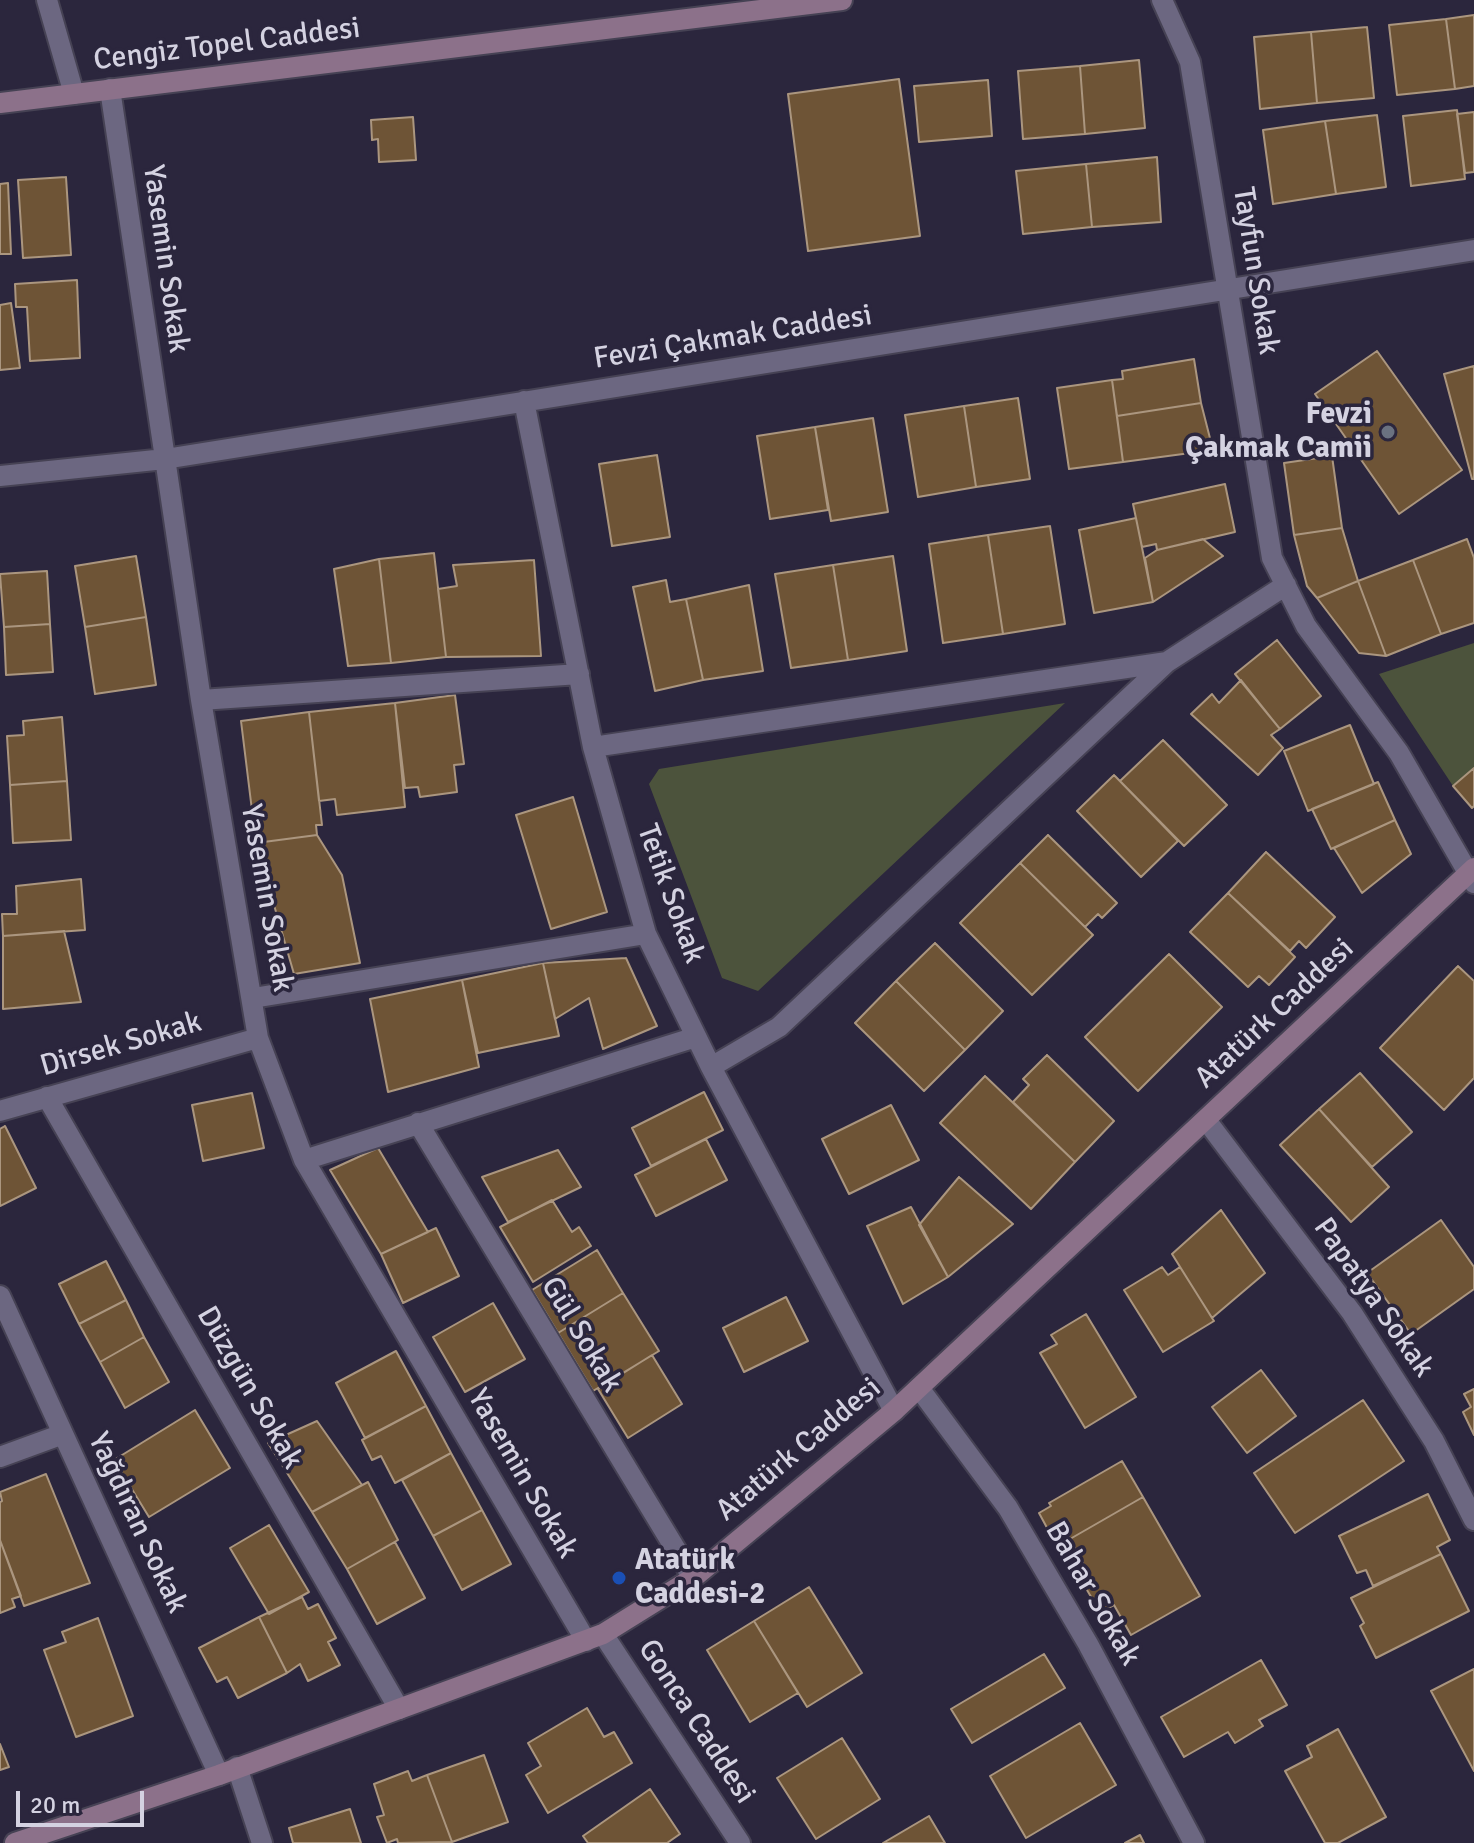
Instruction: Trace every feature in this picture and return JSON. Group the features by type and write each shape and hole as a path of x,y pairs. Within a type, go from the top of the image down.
{"main road":[{"name":"Cengiz Topel Caddesi","path":"0,103 842,0"},
{"name":"Atatürk Caddesi","path":"15,1843 228,1771 594,1638 693,1578 894,1411 1472,875"}],"street":[{"path":"47,0 74,94"},
{"name":"Tayfun Sokak","path":"1162,0 1190,62 1272,558 1306,626 1399,753 1472,875"},
{"name":"Yasemin Sokak","path":"110,89 201,700 258,1038 304,1160 594,1638"},
{"name":"Fevzi Çakmak Caddesi","path":"0,476 165,459 1474,250"},
{"name":"Tetik Sokak","path":"524,401 593,747 646,934 711,1067 894,1411"},
{"path":"711,1067 779,1027 1167,662 1286,585"},
{"path":"593,747 1167,662"},
{"path":"201,700 579,674"},
{"path":"253,998 646,934"},
{"path":"304,1160 696,1037"},
{"name":"Dirsek Sokak","path":"0,1111 258,1038"},
{"name":"Düzgün Sokak","path":"47,1097 399,1709"},
{"name":"Papatya Sokak","path":"1206,1120 1352,1313 1434,1441 1474,1520"},
{"name":"Gül Sokak","path":"418,1123 693,1578"},
{"name":"Yağdıran Sokak","path":"0,1296 63,1434 262,1843"},
{"name":"Bahar Sokak","path":"919,1388 1008,1508 1088,1644 1194,1843"},
{"path":"0,1457 63,1434"},
{"name":"Gonca Caddesi","path":"594,1638 740,1843"}],"green space":[{"path":"1474,643 1472,808 1453,786 1379,674"},
{"path":"1065,703 758,991 722,978 649,784 659,769"}],"building":[{"path":"1474,15 1474,86 1455,89 1446,19"},
{"path":"1446,19 1455,89 1397,95 1389,25"},
{"path":"1367,27 1374,98 1317,103 1311,32"},
{"path":"1311,32 1317,103 1260,109 1254,37"},
{"path":"1139,60 1145,128 1085,134 1080,66"},
{"path":"1080,66 1085,134 1023,139 1018,71"},
{"path":"899,79 920,236 808,251 788,94"},
{"path":"988,80 992,136 919,142 914,86"},
{"path":"1457,110 1465,179 1411,186 1403,116"},
{"path":"1474,112 1474,172 1465,173 1457,114"},
{"path":"1377,115 1386,187 1336,194 1325,121"},
{"path":"413,117 416,160 379,162 378,139 372,140 371,120"},
{"path":"1325,121 1336,194 1273,204 1263,130"},
{"path":"1157,157 1161,222 1092,227 1086,164"},
{"path":"1086,164 1092,227 1023,234 1016,171"},
{"path":"66,177 71,255 23,258 18,180"},
{"path":"8,183 11,254 0,254 0,184"},
{"path":"77,280 80,358 30,361 27,307 16,307 15,284"},
{"path":"11,303 20,368 0,370 0,305"},
{"name":"Fevzi Çakmak Camii","path":"1377,351 1462,470 1399,514 1315,394"},
{"path":"1194,359 1201,403 1117,416 1112,380 1123,379 1122,371"},
{"path":"1474,366 1474,479 1472,479 1444,374"},
{"path":"1112,380 1123,462 1069,469 1057,388"},
{"path":"1018,398 1030,479 976,487 964,406"},
{"path":"1201,403 1213,450 1123,462 1117,416"},
{"path":"964,406 976,487 918,497 905,415"},
{"path":"873,418 888,512 831,521 815,427"},
{"path":"815,427 828,510 770,519 757,436"},
{"path":"657,455 670,537 612,546 599,464"},
{"path":"1332,456 1342,528 1294,535 1284,463"},
{"path":"1225,484 1235,532 1157,550 1156,544 1142,547 1133,504"},
{"path":"1136,518 1153,602 1094,613 1079,530"},
{"path":"1050,526 1065,624 1003,634 988,535"},
{"path":"1342,528 1358,581 1317,598 1307,586 1294,535"},
{"path":"988,535 1003,634 943,643 929,544"},
{"path":"1203,539 1223,556 1153,602 1145,558 1157,550"},
{"path":"1467,539 1474,558 1474,623 1441,634 1413,560"},
{"path":"434,553 446,657 391,663 379,559"},
{"path":"136,556 146,617 85,627 75,566"},
{"path":"893,556 907,651 848,660 833,565"},
{"path":"379,559 391,663 348,666 334,569"},
{"path":"534,560 541,656 446,657 438,589 457,586 453,565"},
{"path":"1413,560 1441,634 1386,656 1358,581"},
{"path":"833,565 848,660 791,668 775,574"},
{"path":"47,571 50,624 4,627 0,574"},
{"path":"666,580 670,602 686,599 703,680 655,691 633,587"},
{"path":"1358,581 1386,656 1359,653 1317,598"},
{"path":"749,585 763,671 703,680 686,599"},
{"path":"146,617 156,685 95,694 85,627"},
{"path":"50,624 53,672 6,675 4,627"},
{"path":"1277,640 1321,696 1280,729 1235,674"},
{"path":"1241,680 1280,729 1271,735 1283,748 1258,775 1191,714 1212,694 1219,703"},
{"path":"455,695 464,764 454,765 457,792 420,797 418,787 405,788 395,703"},
{"path":"395,703 405,807 337,815 335,799 319,801 309,712"},
{"path":"309,712 322,825 316,825 317,835 256,843 241,721"},
{"path":"62,717 67,781 10,785 7,736 24,735 23,721"},
{"path":"1350,725 1374,784 1308,811 1284,751"},
{"path":"1163,740 1227,805 1184,846 1120,781"},
{"path":"1474,768 1474,806 1472,808 1453,786"},
{"path":"1114,775 1178,841 1141,877 1077,811"},
{"path":"67,781 71,840 13,843 10,785"},
{"path":"1378,782 1395,820 1331,849 1312,809"},
{"path":"573,797 607,912 551,929 516,815"},
{"path":"1395,820 1411,854 1362,893 1334,848"},
{"path":"317,835 342,875 360,963 294,974 256,843"},
{"path":"1048,835 1117,903 1102,918 1098,914 1085,927 1020,863"},
{"path":"1266,852 1335,917 1306,948 1299,941 1290,951 1228,893"},
{"path":"1020,863 1093,935 1032,995 960,923"},
{"path":"81,879 85,930 3,936 2,914 17,914 16,886"},
{"path":"1228,893 1295,957 1269,985 1259,976 1248,987 1190,932"},
{"path":"64,931 81,1002 3,1009 3,936"},
{"path":"935,943 1003,1011 965,1050 896,981"},
{"path":"1169,954 1222,1007 1138,1091 1085,1037"},
{"path":"626,958 657,1026 603,1049 589,998 555,1019 543,963"},
{"path":"543,963 559,1036 478,1053 462,980"},
{"path":"1458,966 1474,981 1474,1078 1444,1110 1380,1048"},
{"path":"462,980 479,1067 388,1092 370,999"},
{"path":"896,981 965,1050 924,1091 855,1023"},
{"path":"1047,1055 1114,1121 1075,1162 1013,1102 1029,1085 1023,1079"},
{"path":"1360,1073 1412,1132 1372,1167 1319,1109"},
{"path":"985,1076 1075,1162 1031,1209 940,1123"},
{"path":"704,1092 723,1130 651,1166 632,1128"},
{"path":"252,1093 264,1148 203,1161 192,1105"},
{"path":"891,1105 919,1160 849,1194 822,1139"},
{"path":"1319,1109 1389,1187 1351,1222 1280,1145"},
{"path":"5,1126 36,1188 0,1206 0,1129"},
{"path":"706,1139 727,1180 656,1216 635,1175"},
{"path":"378,1148 428,1232 381,1254 330,1170"},
{"path":"558,1150 581,1187 508,1222 482,1177"},
{"path":"959,1177 1013,1224 948,1277 919,1225"},
{"path":"552,1200 572,1232 579,1227 591,1246 533,1282 500,1227"},
{"path":"911,1207 948,1277 903,1304 867,1226"},
{"path":"1221,1210 1265,1273 1212,1318 1172,1254"},
{"path":"1441,1220 1474,1267 1474,1289 1411,1334 1367,1273"},
{"path":"436,1228 459,1276 403,1303 381,1254"},
{"path":"597,1250 623,1293 558,1333 532,1290"},
{"path":"106,1261 126,1300 79,1324 59,1284"},
{"path":"1162,1267 1168,1275 1180,1267 1214,1321 1163,1352 1124,1290"},
{"path":"623,1293 659,1351 593,1391 558,1333"},
{"path":"786,1297 808,1341 744,1372 723,1328"},
{"path":"126,1300 144,1337 100,1362 79,1324"},
{"path":"493,1303 525,1359 465,1392 433,1337"},
{"path":"1086,1314 1136,1397 1085,1428 1040,1353 1057,1344 1051,1335"},
{"path":"144,1337 169,1382 125,1408 100,1362"},
{"path":"396,1351 426,1406 365,1438 336,1383"},
{"path":"652,1355 682,1404 628,1438 598,1389"},
{"path":"1261,1370 1296,1416 1247,1453 1212,1407"},
{"path":"1474,1389 1474,1435 1463,1412 1471,1407 1464,1394"},
{"path":"1363,1400 1404,1461 1295,1533 1254,1473"},
{"path":"426,1406 451,1453 395,1483 381,1456 372,1460 362,1440"},
{"path":"195,1410 230,1468 149,1517 114,1460"},
{"path":"317,1421 362,1485 312,1512 268,1443"},
{"path":"451,1453 482,1510 433,1536 402,1480"},
{"path":"1122,1461 1143,1497 1070,1539 1065,1530 1052,1537 1039,1513 1051,1506 1049,1503"},
{"path":"46,1474 90,1583 24,1606 0,1540 0,1492"},
{"path":"368,1482 398,1540 347,1569 312,1512"},
{"path":"1428,1494 1450,1540 1437,1547 1441,1554 1373,1586 1366,1570 1357,1573 1339,1536"},
{"path":"1143,1497 1200,1596 1131,1635 1114,1605 1100,1612 1074,1568 1083,1563 1070,1539"},
{"path":"482,1510 511,1564 462,1590 433,1536"},
{"path":"269,1525 309,1592 269,1614 230,1548"},
{"path":"0,1540 21,1596 12,1599 15,1607 0,1613"},
{"path":"395,1542 425,1598 377,1624 347,1569"},
{"path":"1441,1554 1469,1611 1376,1658 1360,1626 1364,1623 1351,1598"},
{"path":"809,1587 862,1673 807,1707 754,1621"},
{"path":"302,1597 308,1609 318,1604 336,1638 328,1642 340,1665 308,1681 300,1664 287,1673 259,1617"},
{"path":"259,1617 287,1673 238,1698 227,1677 217,1682 199,1648"},
{"path":"98,1618 133,1716 76,1737 44,1650 66,1642 62,1632"},
{"path":"754,1621 798,1693 750,1722 707,1650"},
{"path":"1044,1654 1065,1688 972,1743 951,1709"},
{"path":"1261,1660 1287,1705 1259,1720 1263,1726 1235,1743 1228,1732 1184,1757 1161,1717"},
{"path":"1474,1669 1474,1771 1431,1691"},
{"path":"587,1708 604,1737 614,1732 632,1763 548,1813 526,1775 541,1766 528,1743"},
{"path":"1080,1723 1116,1785 1026,1838 990,1776"},
{"path":"1338,1729 1386,1817 1338,1843 1325,1843 1285,1771 1312,1757 1307,1746"},
{"path":"842,1738 880,1799 816,1839 777,1778"},
{"path":"0,1744 9,1767 0,1770"},
{"path":"484,1755 508,1822 452,1842 427,1775"},
{"path":"408,1771 412,1781 427,1775 452,1842 398,1843 397,1839 387,1843 377,1817 384,1815 374,1784"},
{"path":"650,1789 680,1834 667,1843 588,1843 583,1836"},
{"path":"350,1809 361,1843 293,1843 289,1828"},
{"path":"929,1816 945,1843 883,1843"},
{"path":"1140,1835 1144,1843 1125,1843"}],"place":[{"name":"Fevzi Çakmak Camii","path":"1388,432"},
{"name":"Atatürk Caddesi-2","path":"619,1578"}]}
